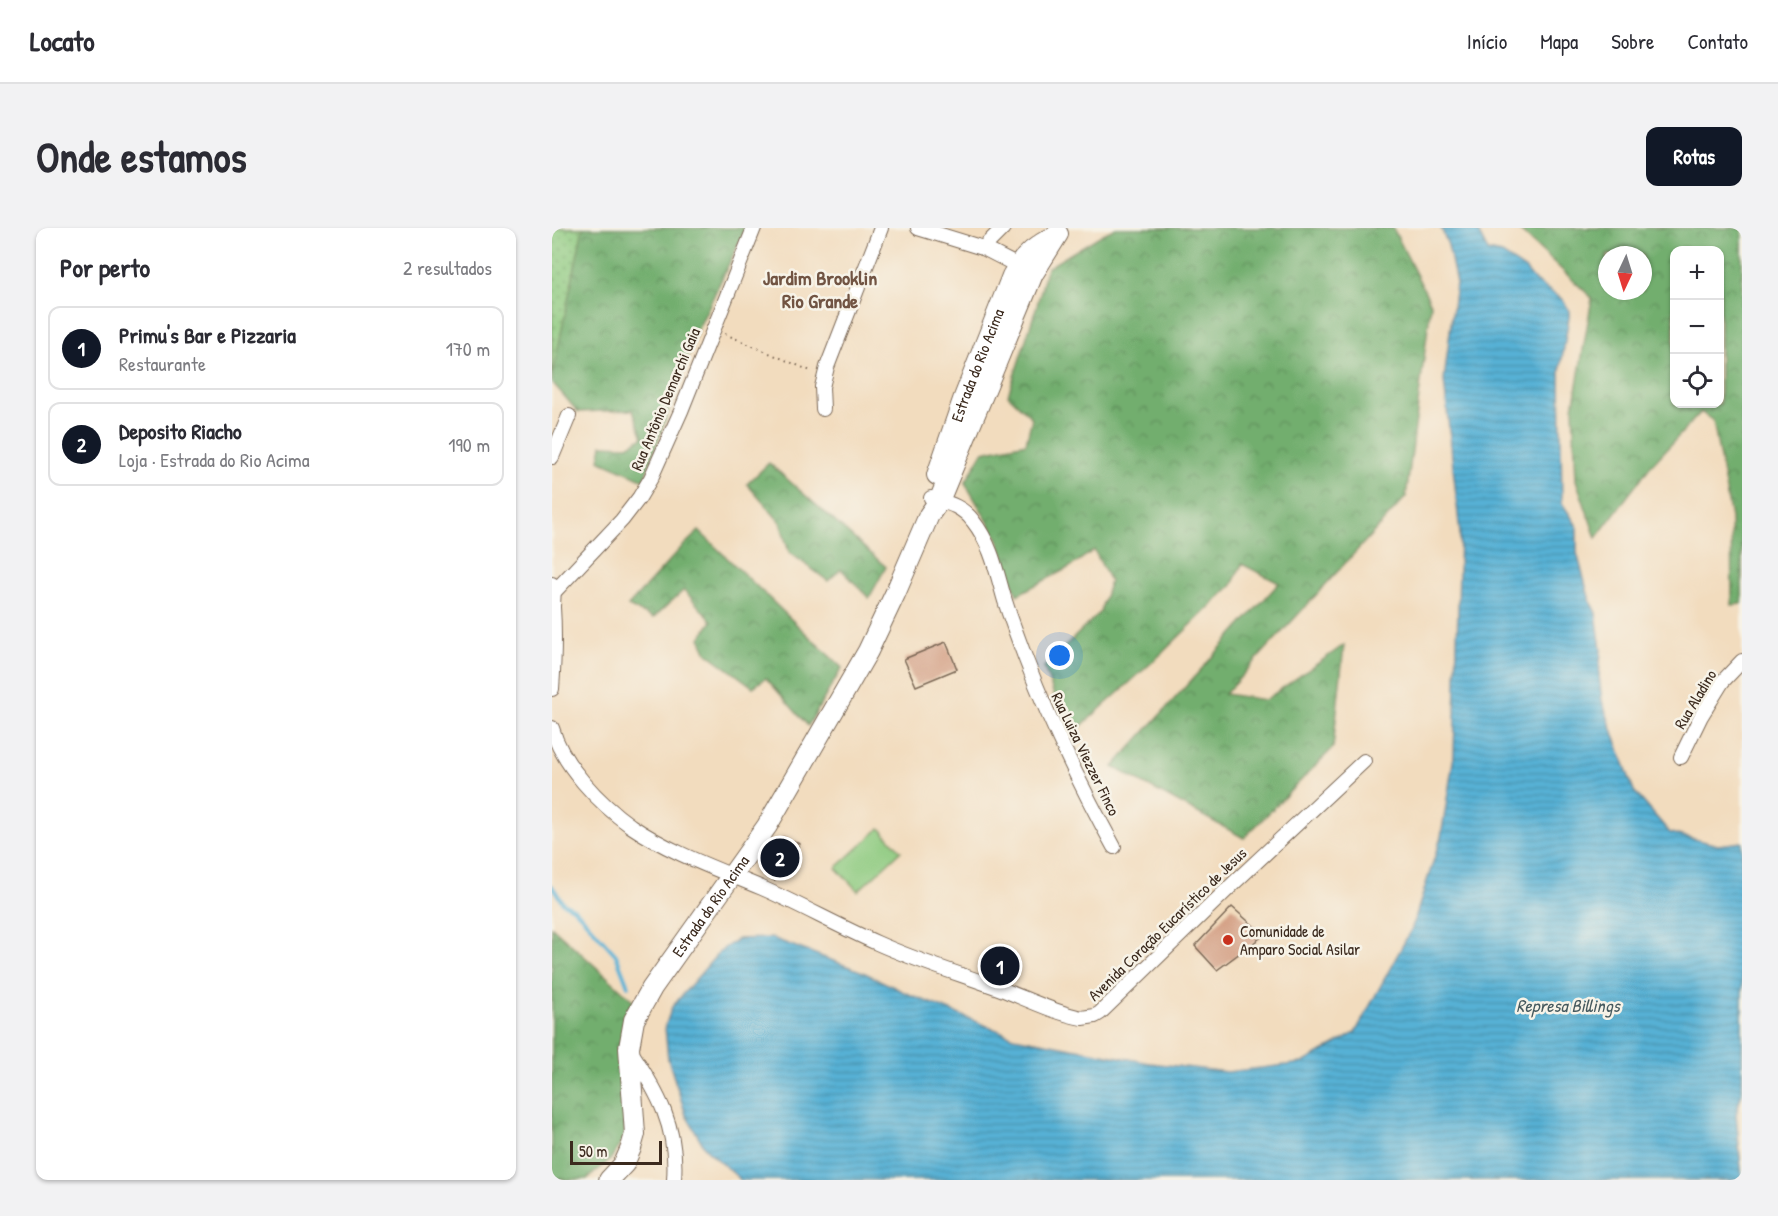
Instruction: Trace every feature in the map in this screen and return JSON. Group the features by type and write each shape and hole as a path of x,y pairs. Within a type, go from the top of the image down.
{"main road":[{"name":"Estrada do Rio Acima","path":"609,1180 624,1164 632,1148 635,1134 629,1048 634,1020 652,988 767,826 868,651 895,594 932,505 1026,269 1063,231"}],"street":[{"name":"Rua Antônio Demarchi Gaia","path":"553,587 622,520 651,478 681,411 754,228"},
{"path":"823,409 824,377 881,228"},
{"path":"918,228 983,248 1026,269"},
{"path":"983,248 1003,228"},
{"path":"552,457 569,416"},
{"name":"Rua Luiza Viezzer Finco","path":"932,505 953,504 964,511 983,535 1040,697 1075,775 1114,847"},
{"path":"552,689 555,652 553,587"},
{"name":"Rua Aladino","path":"1681,757 1701,716 1722,682 1742,661"},
{"path":"552,728 556,743 576,774 629,825 657,842 732,877"},
{"name":"Avenida Coração Eucarístico de Jesus","path":"732,877 762,888 878,944 1075,1016 1089,1018 1100,1013 1364,761"},
{"path":"629,1048 651,1083 670,1127 674,1148 674,1180"}],"path":[{"path":"723,333 824,377"}],"green space":[{"path":"552,228 746,228 698,329 644,480 599,460 602,445 628,446 643,437 633,410 578,412 552,382"},
{"path":"552,228 583,228 552,377"},
{"path":"1116,228 1393,228 1431,304 1406,497 1225,694 1265,700 1344,645 1333,748 1244,838 1113,767 1279,583 1242,564 1232,585 1159,656 1069,737 1044,667 1100,612 1110,581 1094,550 1070,567 1017,595 997,537 965,483 983,452 1026,443 1032,418 1008,395 1047,268"},
{"path":"1517,228 1742,228 1742,604 1732,605 1731,518 1713,421 1701,412 1649,468 1596,538 1576,480 1573,408 1592,298"},
{"path":"769,463 886,567 869,598 841,569 828,581 789,552 780,522 747,484"},
{"path":"699,531 842,668 808,726 766,678 753,687 707,653 700,638 712,621 684,590 653,618 628,606"},
{"path":"880,828 901,851 858,891 836,868"},
{"path":"552,927 637,1004 624,1139 610,1160 587,1179 552,1180"}],"water":[{"name":"Represa Billings","path":"1441,228 1476,228 1488,251 1502,254 1526,270 1535,281 1562,299 1570,311 1560,371 1562,503 1577,526 1577,553 1590,601 1596,613 1601,650 1599,676 1602,701 1634,791 1670,833 1718,845 1742,842 1742,1091 1736,1114 1742,1180 741,1180 705,1148 686,1115 668,1059 665,1027 672,1007 720,951 738,939 772,938 863,972 906,993 1014,1037 1150,1063 1227,1072 1303,1063 1355,1033 1412,928 1441,837 1454,755 1460,534 1444,380 1456,283 1448,245"}],"building":[{"path":"946,642 957,669 916,686 904,659"},
{"path":"783,837 800,844 775,881 761,871"},
{"name":"Comunidade de Amparo Social Asilar","path":"1232,907 1264,935 1217,970 1195,946"},
{"path":"1006,949 1018,962 1001,977 982,970"}],"waterway":[{"path":"552,886 563,903 573,908 616,955 628,986"}],"place":[{"name":"Deposito Riacho","path":"780,858"},
{"name":"Comunidade de Amparo Social Asilar","path":"1228,940"},
{"name":"Primu's Bar e Pizzaria","path":"1000,966"}],"district":[{"name":"Jardim Brooklin Rio Grande","path":"820,290"}]}
